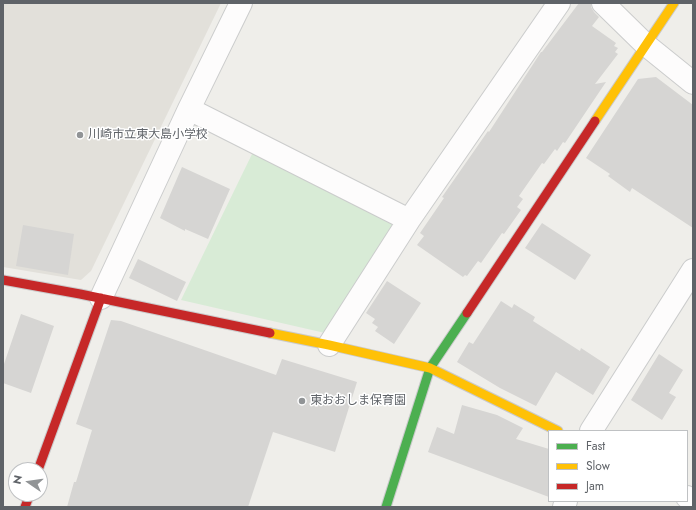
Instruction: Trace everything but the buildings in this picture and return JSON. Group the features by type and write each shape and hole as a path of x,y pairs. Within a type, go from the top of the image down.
{"street":[{"path":"41,462 101,298 189,109 241,3"},
{"path":"329,345 409,220 559,3"},
{"path":"602,3 646,45 693,83"},
{"path":"386,507 430,368 674,3"},
{"path":"189,109 409,220"},
{"path":"592,430 693,270"},
{"path":"3,280 101,298 329,345 430,368 556,430"}],"shaded area":[{"name":"川崎市立東大島小学校","path":"3,3 221,3 91,271 81,280 3,267"}],"green space":[{"path":"253,152 392,224 395,236 325,333 181,300"}],"traffic: fast":[{"path":"386,507 430,368 467,313"}],"traffic: slow":[{"path":"595,121 674,3"},
{"path":"270,333 430,368 556,430"}],"traffic: jam":[{"path":"467,313 595,121"},
{"path":"3,280 80,294 270,333"},
{"path":"41,462 101,298"},
{"path":"25,507 27,502"}],"place":[{"name":"川崎市立東大島小学校","path":"80,135"},
{"name":"東おおしま保育園","path":"302,401"}]}
